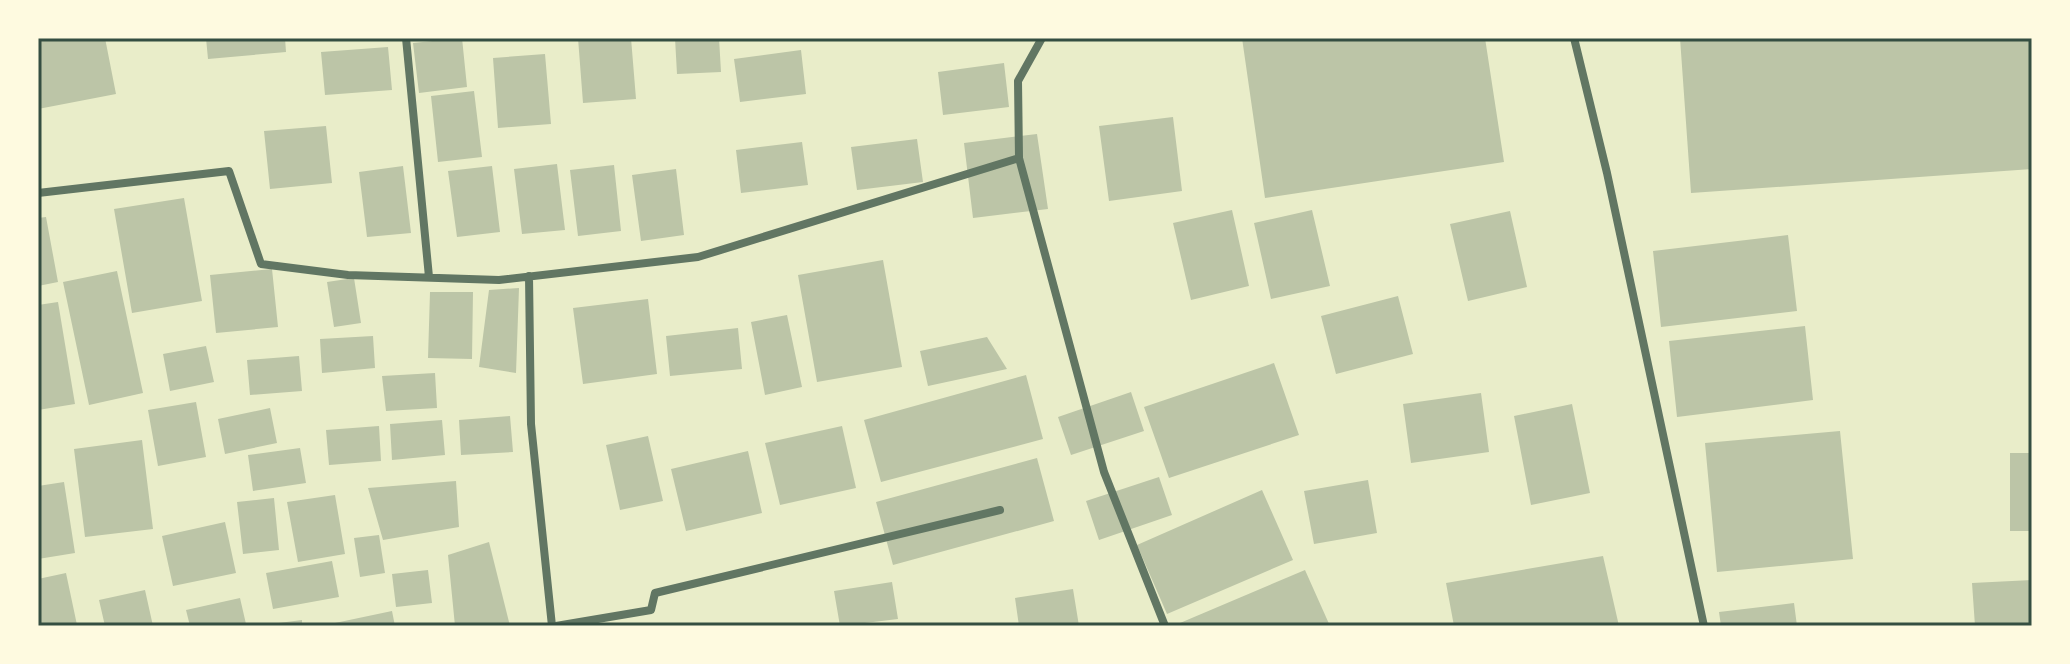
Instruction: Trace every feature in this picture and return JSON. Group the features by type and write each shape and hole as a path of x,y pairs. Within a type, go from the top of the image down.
{"street":[{"path":"406,38 429,277"},
{"path":"1042,38 1018,81 1019,158 1104,472 1165,626"},
{"path":"1574,38 1607,173 1704,626"},
{"path":"38,193 229,171 261,264 348,275 499,280 698,257 1019,158"},
{"path":"529,276 531,424 554,626 651,610 655,593 1000,510"}],"building":[{"path":"38,38 105,38 116,94 38,109"},
{"path":"206,38 285,38 286,52 208,59"},
{"path":"462,38 467,87 419,93 413,43"},
{"path":"578,38 631,38 636,99 583,103"},
{"path":"675,38 719,38 721,72 677,74"},
{"path":"1242,38 1485,38 1504,162 1265,198"},
{"path":"1680,38 2032,38 2032,169 1691,193"},
{"path":"388,47 392,90 325,95 321,52"},
{"path":"801,50 806,94 740,102 734,59"},
{"path":"545,54 551,124 498,128 493,58"},
{"path":"1004,63 1009,107 943,115 938,72"},
{"path":"474,91 482,157 438,162 431,96"},
{"path":"1173,117 1182,191 1109,201 1099,126"},
{"path":"326,126 332,183 270,189 264,131"},
{"path":"1037,134 1048,209 973,218 964,143"},
{"path":"917,139 923,182 857,190 851,147"},
{"path":"802,142 808,185 741,193 736,150"},
{"path":"557,164 565,230 522,234 514,169"},
{"path":"614,165 621,231 578,236 570,170"},
{"path":"403,166 411,233 367,237 359,172"},
{"path":"492,166 500,232 457,237 448,171"},
{"path":"676,169 684,235 641,241 632,175"},
{"path":"184,198 202,301 132,313 114,209"},
{"path":"1232,210 1249,286 1191,300 1173,223"},
{"path":"1312,210 1330,286 1271,299 1254,223"},
{"path":"1510,211 1527,287 1468,301 1450,224"},
{"path":"46,217 58,282 38,286 38,218"},
{"path":"1788,235 1797,311 1661,327 1653,251"},
{"path":"883,260 902,367 817,382 798,275"},
{"path":"272,269 278,327 216,333 210,275"},
{"path":"117,271 143,393 89,405 63,282"},
{"path":"354,278 361,323 334,327 327,282"},
{"path":"519,288 516,373 479,367 489,290"},
{"path":"430,292 473,292 472,359 428,358"},
{"path":"1398,296 1413,354 1336,374 1321,316"},
{"path":"648,299 657,374 583,384 573,308"},
{"path":"58,302 75,404 38,410 38,305"},
{"path":"787,315 802,387 765,395 751,322"},
{"path":"1805,326 1813,400 1677,417 1669,341"},
{"path":"738,328 742,369 670,376 666,336"},
{"path":"373,336 375,368 322,373 320,339"},
{"path":"987,337 1007,369 928,386 920,351"},
{"path":"206,346 214,382 170,391 163,354"},
{"path":"299,356 302,391 250,395 247,360"},
{"path":"1274,363 1299,435 1169,478 1144,407"},
{"path":"435,373 437,408 386,411 382,376"},
{"path":"1026,375 1043,439 881,482 864,420"},
{"path":"1131,392 1144,431 1071,455 1058,417"},
{"path":"1481,393 1489,452 1411,463 1403,404"},
{"path":"196,402 206,457 158,466 148,410"},
{"path":"1572,404 1590,493 1531,505 1514,416"},
{"path":"270,408 277,443 225,454 218,419"},
{"path":"510,416 513,452 461,455 459,420"},
{"path":"442,420 445,455 392,460 390,424"},
{"path":"379,426 381,461 329,465 326,430"},
{"path":"842,426 856,488 780,505 765,443"},
{"path":"1840,431 1853,559 1717,572 1705,443"},
{"path":"648,436 663,501 620,510 606,445"},
{"path":"142,440 153,529 85,537 74,449"},
{"path":"300,448 306,483 253,491 248,455"},
{"path":"748,451 762,513 686,531 671,469"},
{"path":"2010,453 2032,453 2032,531 2010,531"},
{"path":"1037,458 1054,521 893,565 876,502"},
{"path":"1159,477 1172,515 1099,540 1086,501"},
{"path":"1368,480 1377,533 1314,544 1304,491"},
{"path":"456,481 459,527 383,540 368,488"},
{"path":"64,482 75,553 38,559 38,486"},
{"path":"1262,490 1293,560 1167,614 1137,545"},
{"path":"335,495 345,554 298,562 287,502"},
{"path":"274,498 279,550 243,554 237,502"},
{"path":"225,522 236,573 173,586 162,536"},
{"path":"379,535 385,573 360,577 354,538"},
{"path":"489,542 510,626 455,626 448,555"},
{"path":"1603,556 1619,626 1454,626 1446,583"},
{"path":"332,561 339,597 273,609 266,573"},
{"path":"428,570 432,603 396,607 392,574"},
{"path":"1305,570 1330,626 1181,626 1180,623"},
{"path":"66,573 77,625 38,626 38,579"},
{"path":"2032,580 2032,626 1975,626 1972,583"},
{"path":"892,582 898,619 840,626 834,591"},
{"path":"1073,589 1079,626 1019,626 1015,598"},
{"path":"145,590 153,626 105,626 99,600"},
{"path":"240,598 246,624 190,626 186,610"},
{"path":"1794,603 1797,626 1721,626 1719,612"},
{"path":"392,611 395,626 335,626 335,623"},
{"path":"302,620 302,626 271,626 271,624"}]}
